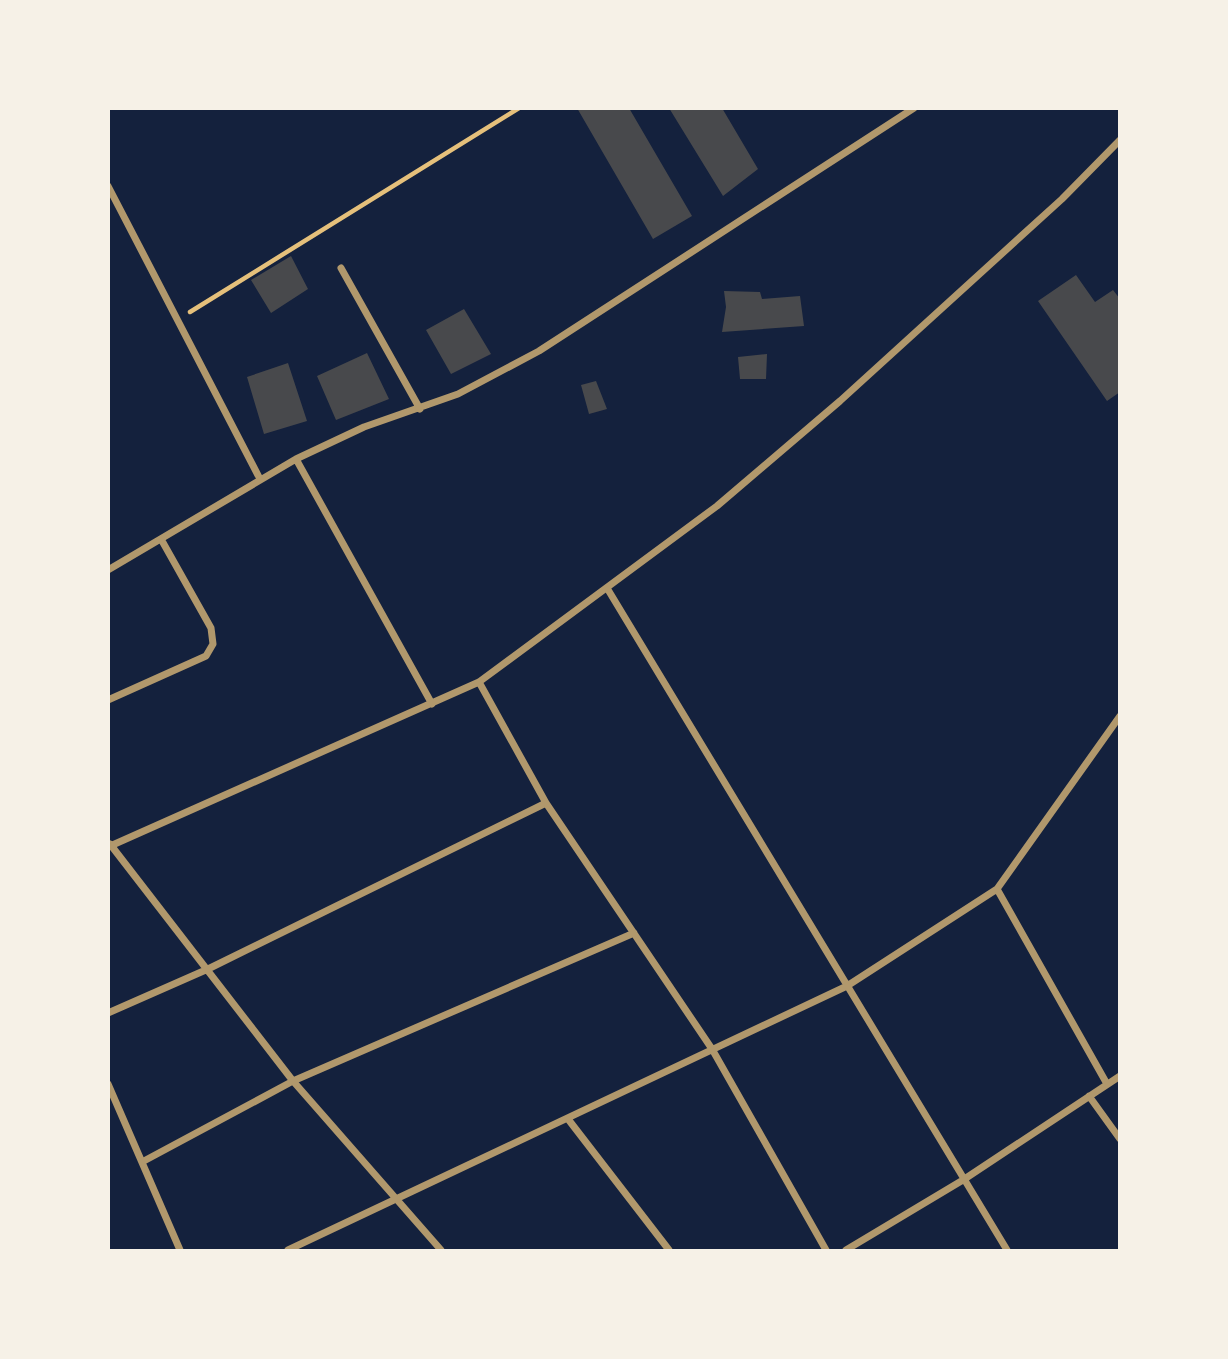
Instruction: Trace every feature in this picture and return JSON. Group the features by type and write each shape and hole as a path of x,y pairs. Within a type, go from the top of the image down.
{"street":[{"path":"108,570 296,459 364,427 458,394 539,351 914,108"},
{"path":"441,1251 293,1081 110,845 479,682 717,506 841,401 1062,200 1119,139"},
{"path":"108,186 260,479"},
{"path":"341,268 421,409"},
{"path":"296,459 432,704"},
{"path":"108,700 206,656 213,644 211,628 161,539"},
{"path":"607,588 1007,1251"},
{"path":"479,682 546,803 712,1049 826,1251"},
{"path":"288,1251 847,986 997,889 1119,716"},
{"path":"108,1013 208,969 546,803"},
{"path":"997,889 1107,1084"},
{"path":"142,1162 293,1081 634,933"},
{"path":"846,1251 963,1180 1119,1076"},
{"path":"108,1084 180,1251"},
{"path":"1089,1096 1119,1139"},
{"path":"568,1119 669,1251"}],"path":[{"path":"177,320 519,108"}],"building":[{"path":"577,108 629,108 692,216 653,239"},
{"path":"669,108 722,108 758,169 723,196"},
{"path":"291,256 308,289 271,313 251,280"},
{"path":"1076,275 1095,302 1113,290 1120,299 1120,392 1107,401 1038,301"},
{"path":"724,291 760,292 762,299 800,296 804,326 722,332 726,307"},
{"path":"464,309 491,354 451,374 426,330"},
{"path":"367,353 389,399 336,420 317,376"},
{"path":"767,354 766,379 740,379 738,357"},
{"path":"288,363 307,421 264,434 247,377"},
{"path":"596,381 607,409 589,414 581,385"}]}
